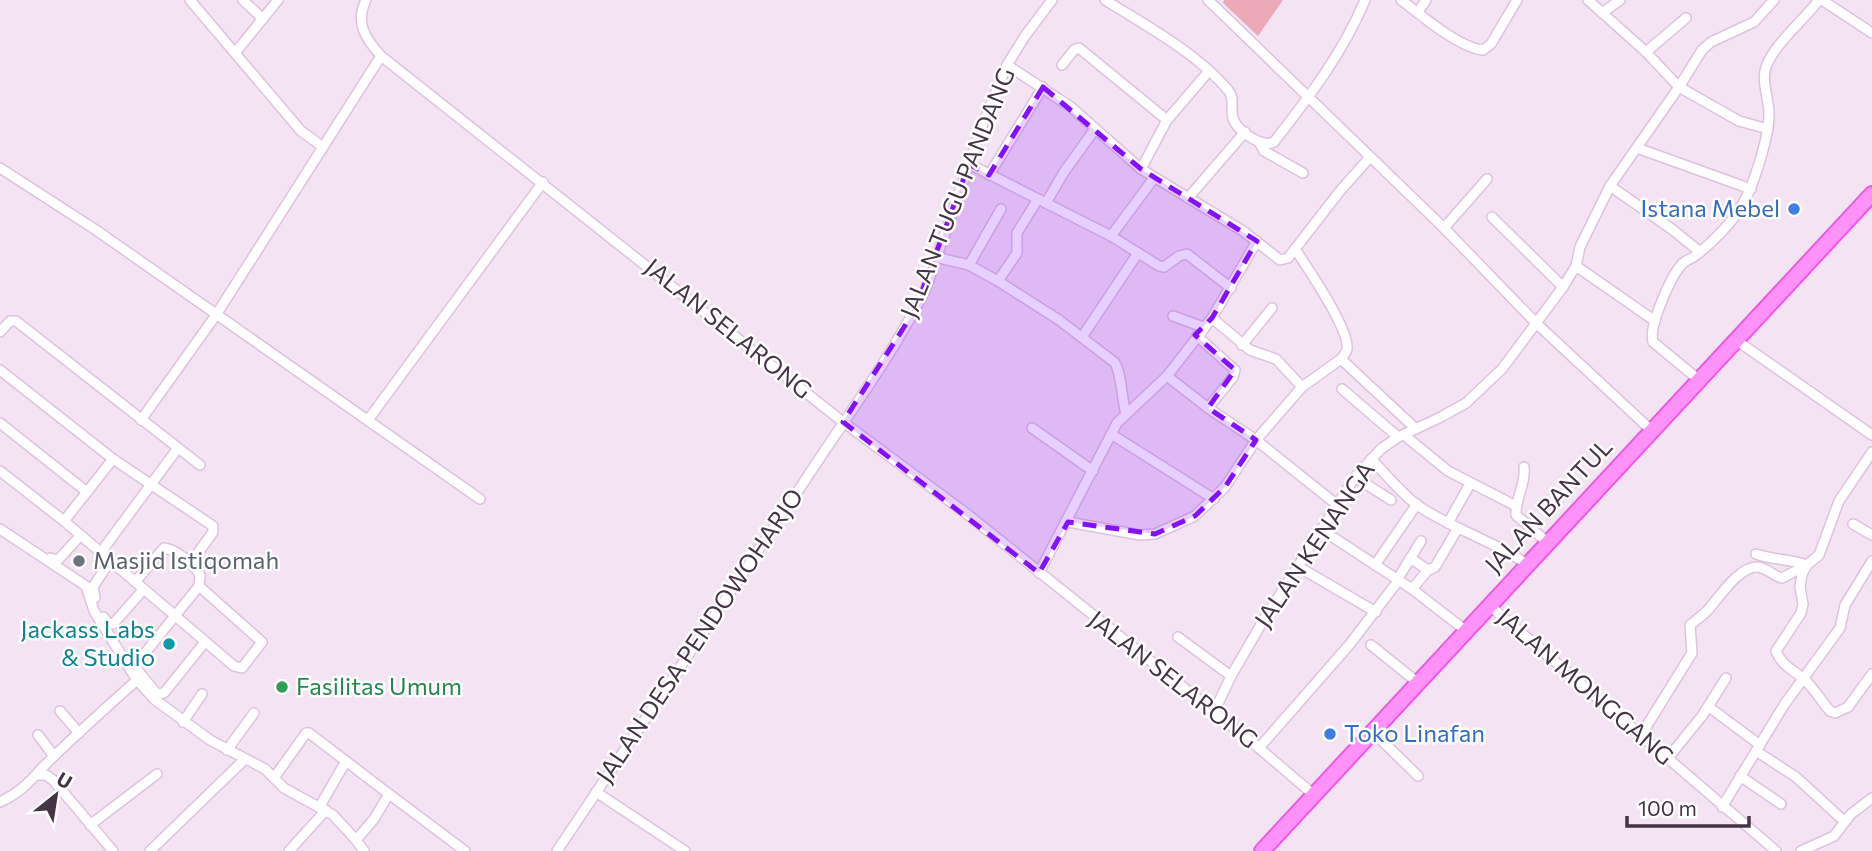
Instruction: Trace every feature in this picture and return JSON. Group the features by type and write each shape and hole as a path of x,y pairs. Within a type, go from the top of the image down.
{"main road":[{"name":"JALAN BANTUL","path":"1262,851 1527,564 1648,427 1699,380 1872,194"}],"street":[{"path":"190,0 301,131 323,147"},
{"path":"243,0 263,19"},
{"path":"235,53 278,0"},
{"name":"JALAN TUGU PANDANG","path":"843,422 915,310 926,288 935,257 1007,65 1052,0"},
{"path":"1105,0 1209,71 1230,92 1234,121 1259,142 1268,145 1274,142 1308,98 1350,33 1365,0"},
{"path":"1208,0 1444,228 1537,324 1648,427"},
{"path":"1401,0 1473,48 1483,50 1491,44 1517,0"},
{"path":"1418,12 1426,0"},
{"path":"1588,0 1646,51 1679,87 1727,116 1768,129"},
{"path":"1602,13 1620,0"},
{"name":"JALAN KENANGA","path":"1214,712 1231,676 1297,566 1355,477 1371,459 1401,436 1466,403 1502,369 1563,287 1576,266 1580,247 1611,186 1705,46 1754,22 1774,0"},
{"path":"1699,380 1653,342 1651,335 1666,293 1681,265 1700,252 1731,220 1751,189 1768,129 1769,111 1764,74 1766,66 1820,0 1872,33"},
{"name":"JALAN SELARONG","path":"363,1 361,18 364,34 381,55 843,422 967,514 1314,795"},
{"path":"1646,51 1686,18"},
{"path":"1062,65 1074,50 1079,48 1167,120"},
{"path":"141,420 216,315 381,55"},
{"path":"1007,65 1071,107 1141,169 1257,242 1280,260 1286,260 1340,191 1370,158"},
{"path":"1141,169 1167,120 1209,71"},
{"path":"989,175 1043,87"},
{"path":"999,281 1017,253 1017,233 1095,130"},
{"path":"1188,198 1245,132"},
{"path":"1259,142 1264,151 1303,173"},
{"path":"1637,148 1751,189"},
{"path":"969,164 1111,236 1152,263 1164,267 1187,254 1231,288"},
{"path":"0,168 96,230 480,499"},
{"path":"1111,236 1154,178"},
{"path":"1444,228 1487,179"},
{"path":"368,420 543,182"},
{"path":"1611,186 1700,252"},
{"path":"969,265 1001,209"},
{"path":"1492,217 1563,287"},
{"path":"1040,573 1111,434 1126,414 1167,376 1212,318 1257,242"},
{"path":"1068,522 1140,535 1155,534 1195,516 1225,487 1256,440 1302,387 1341,359 1347,344 1334,313 1295,249"},
{"path":"1082,337 1138,253"},
{"path":"935,257 969,265 999,281 1082,337 1118,365 1126,414"},
{"path":"1576,266 1655,321"},
{"path":"1242,345 1272,308"},
{"path":"1173,316 1203,327"},
{"path":"1212,318 1250,351 1276,359 1302,387"},
{"path":"0,332 10,321 16,321 200,464"},
{"path":"1197,336 1235,370 1233,377 1208,408"},
{"path":"1736,340 1872,435"},
{"path":"1341,359 1416,429"},
{"path":"0,370 113,459 213,526 214,532 190,564"},
{"path":"1167,376 1256,440 1336,504"},
{"path":"1342,389 1448,471 1516,506"},
{"name":"JALAN DESA PENDOWOHARJO","path":"558,851 843,422"},
{"path":"0,423 87,492"},
{"path":"1032,428 1093,471"},
{"path":"1111,434 1214,499"},
{"path":"101,552 178,447"},
{"path":"1641,735 1692,653 1689,627 1743,571 1759,567 1782,578 1807,565 1819,555 1839,501 1872,452"},
{"path":"64,521 113,459"},
{"path":"1371,459 1417,504 1448,523 1498,545 1527,564"},
{"path":"1524,467 1524,483 1516,506 1516,515 1547,542"},
{"path":"0,471 64,521 234,666 242,668 262,644 199,586"},
{"path":"1355,477 1391,500"},
{"path":"1448,523 1470,484"},
{"path":"1375,565 1417,504"},
{"path":"0,523 53,560 63,556 80,536"},
{"path":"1853,524 1872,536"},
{"path":"1412,589 1428,570 1435,567 1458,528"},
{"path":"0,529 86,586 94,611 136,680 154,699 183,722 227,750 265,769 284,788 323,808 340,821 364,851"},
{"path":"1322,530 1412,589 1465,630"},
{"path":"1259,748 1376,611 1421,541"},
{"path":"135,582 164,548 171,549 199,571 199,586 136,663 137,670 157,694 164,693 205,642"},
{"path":"1756,554 1807,565"},
{"path":"1410,558 1428,570"},
{"path":"110,561 93,592 107,622 115,623 143,590"},
{"path":"1722,807 1758,748 1840,628 1845,605 1872,561"},
{"path":"1807,565 1800,587 1803,604 1801,613 1776,650 1782,662 1804,679 1830,711 1839,713 1850,704 1872,674"},
{"path":"1297,566 1376,611"},
{"name":"JALAN MONGGANG","path":"1489,605 1776,851"},
{"path":"1178,637 1231,676"},
{"path":"1371,646 1417,682"},
{"path":"1668,758 1709,707 1726,678"},
{"path":"0,802 21,790 136,680"},
{"path":"183,722 202,694"},
{"path":"1709,707 1802,782 1845,822"},
{"path":"60,711 79,733"},
{"path":"227,750 254,713"},
{"path":"1372,731 1418,776"},
{"path":"274,778 307,733 465,851"},
{"path":"38,735 54,756"},
{"path":"150,851 245,759"},
{"path":"289,851 323,808 346,761"},
{"path":"90,825 157,774"},
{"path":"37,775 46,775 53,780 113,851"},
{"path":"1740,776 1781,804"},
{"path":"596,792 685,851"},
{"path":"356,840 389,794"},
{"path":"1801,851 1828,840 1858,807 1872,797"}],"highlighted area":[{"path":"1043,87 1141,169 1257,241 1212,318 1195,335 1235,370 1208,408 1256,440 1225,487 1195,516 1155,534 1068,522 1039,573 843,422 915,310 969,164 989,175"}],"shaded area":[{"path":"1224,0 1283,0 1258,36 1223,3"}],"place":[{"name":"Istana Mebel","path":"1794,209"},
{"name":"Masjid Istiqomah","path":"79,561"},
{"name":"Jackass Labs & Studio","path":"169,644"},
{"name":"Fasilitas Umum","path":"282,687"},
{"name":"Toko Linafan","path":"1330,734"}]}
